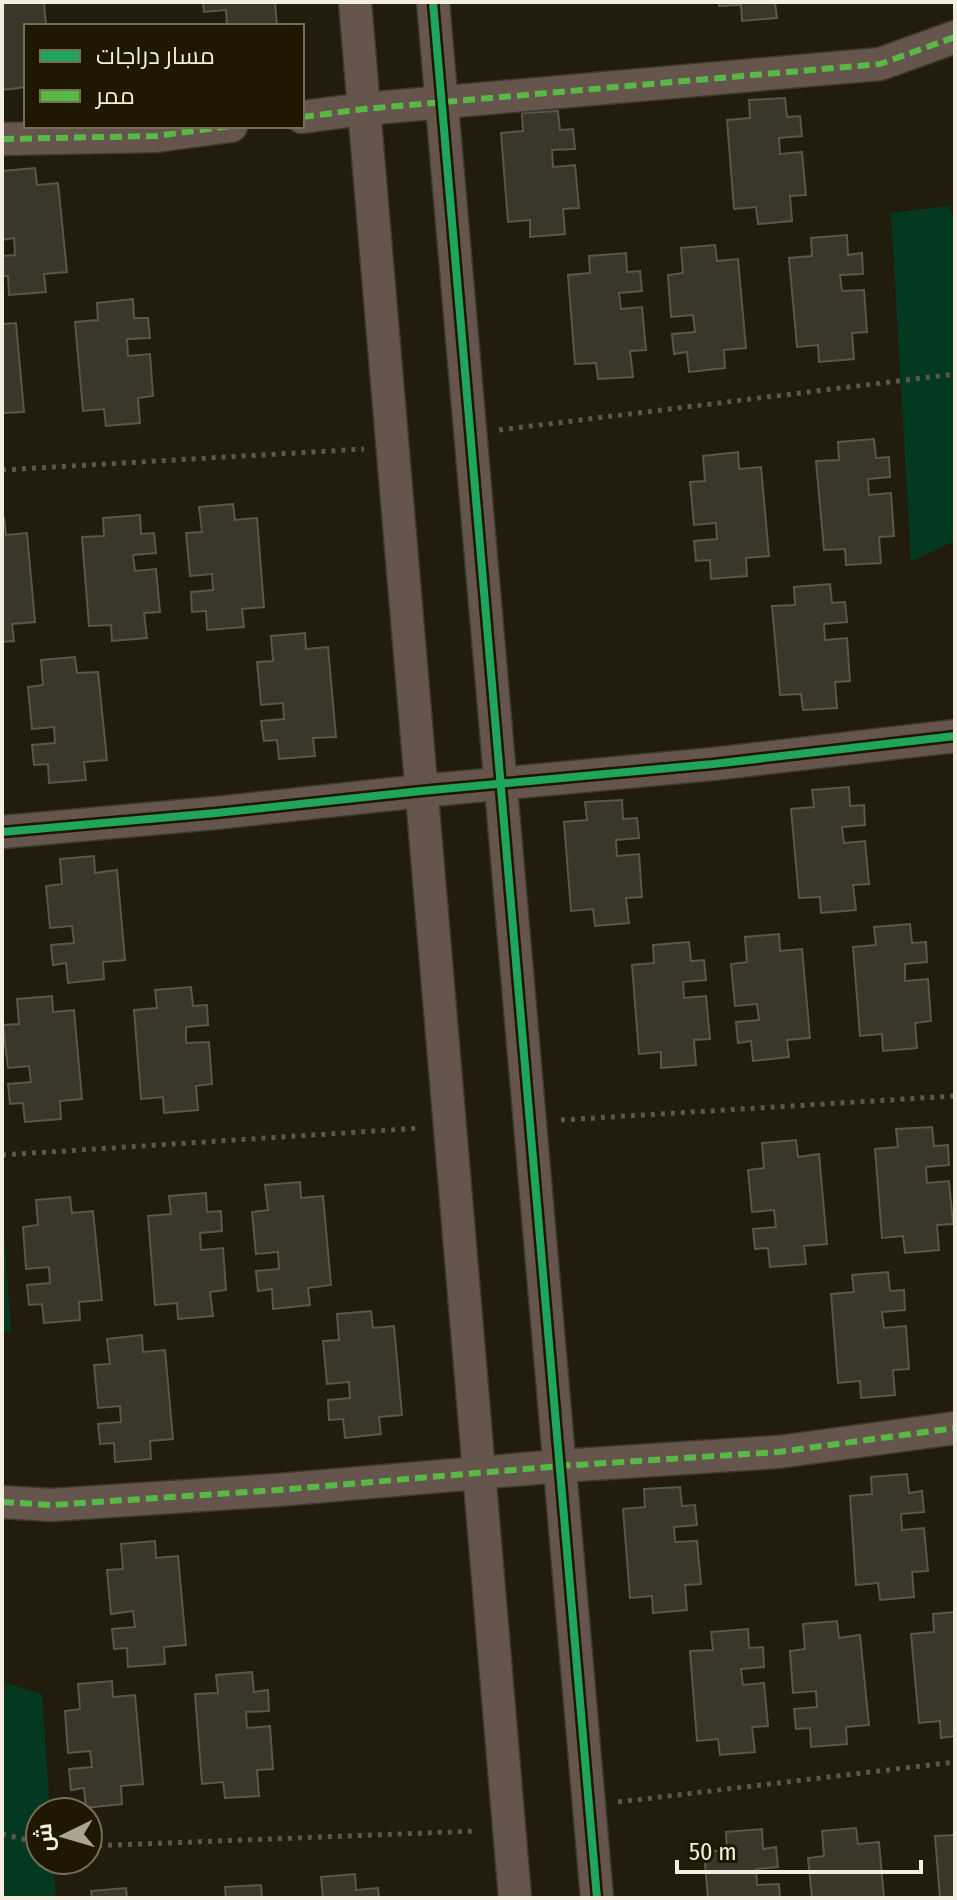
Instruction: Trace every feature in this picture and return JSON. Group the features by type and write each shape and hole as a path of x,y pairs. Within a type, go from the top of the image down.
{"street":[{"path":"355,2 515,1898"},
{"path":"433,2 597,1898"},
{"path":"304,117 880,64 955,37"},
{"path":"2,139 156,136 216,128"},
{"path":"2,832 713,764 955,736"},
{"path":"2,1502 51,1505 778,1452 955,1428"}],"path":[{"path":"470,433 955,374"},
{"path":"2,470 392,447"},
{"path":"530,1122 955,1096"},
{"path":"2,1155 450,1126"},
{"path":"589,1805 955,1762"},
{"path":"104,1845 510,1830"},
{"path":"2,1834 24,1839"}],"green space":[{"path":"949,206 955,222 955,541 911,561 891,213"},
{"path":"2,1202 11,1333 2,1331"},
{"path":"2,1682 42,1694 49,1796 24,1796 24,1876 54,1876 56,1898 2,1898"}],"building":[{"path":"2,2 44,2 46,24 24,24 24,87 2,90"},
{"path":"203,2 275,2 277,24 227,24 226,10 204,12"},
{"path":"719,2 775,2 777,18 742,21 741,5 719,6"},
{"path":"785,98 787,117 800,116 802,136 779,138 780,154 802,152 806,195 790,196 792,221 758,224 756,207 734,209 727,120 750,118 749,100"},
{"path":"558,111 560,130 573,129 575,149 552,150 553,167 575,165 579,208 563,209 565,234 530,237 530,220 508,222 501,133 523,131 522,113"},
{"path":"35,168 37,185 58,183 67,272 44,274 46,292 9,295 8,276 2,276 2,256 15,255 14,238 2,240 2,171"},
{"path":"847,235 848,255 862,253 863,274 840,275 842,291 864,290 867,332 852,333 854,359 819,362 818,345 797,347 789,258 812,256 811,238"},
{"path":"715,245 717,261 738,259 746,348 724,350 725,368 689,372 687,352 674,354 672,334 695,332 693,315 671,317 668,275 683,273 681,248"},
{"path":"626,253 627,272 640,271 642,291 619,293 621,309 642,307 646,350 630,351 633,377 598,379 596,363 575,364 568,275 590,273 589,256"},
{"path":"133,299 134,318 148,318 150,338 127,339 128,356 150,354 153,396 138,398 140,423 106,426 104,409 83,411 75,322 98,320 97,303"},
{"path":"16,323 24,412 2,413 2,324"},
{"path":"874,439 876,458 889,457 890,477 868,479 869,495 891,493 894,536 879,537 881,563 846,565 845,549 824,550 816,461 839,460 838,442"},
{"path":"738,452 739,469 761,467 769,556 746,558 747,576 711,579 710,560 696,561 694,541 717,539 716,523 694,525 690,482 705,481 703,456"},
{"path":"233,504 235,520 257,518 264,607 242,609 244,627 207,630 206,611 192,612 191,592 213,590 212,574 190,576 186,533 202,532 199,507"},
{"path":"140,515 141,534 154,533 156,553 133,555 135,571 156,569 160,612 144,613 147,638 112,641 111,625 89,626 82,537 104,536 103,518"},
{"path":"2,518 6,535 27,533 35,622 12,624 14,641 2,642"},
{"path":"830,584 832,603 845,602 847,622 824,624 825,640 847,638 850,681 835,682 837,708 803,710 801,694 780,695 772,606 795,605 794,587"},
{"path":"305,633 306,649 328,647 336,737 313,738 315,756 279,759 277,740 264,741 261,721 284,719 283,703 261,705 257,662 273,661 271,636"},
{"path":"75,657 77,673 98,672 107,760 84,762 86,780 49,783 48,764 34,765 32,745 55,743 54,727 32,729 28,687 43,685 41,660"},
{"path":"849,787 850,806 864,805 865,825 842,827 844,843 865,841 869,884 853,885 856,910 821,913 820,897 799,898 791,809 814,807 812,790"},
{"path":"622,800 623,819 637,818 639,838 616,840 617,856 639,854 642,897 626,898 629,923 595,926 593,909 571,911 564,822 587,820 585,802"},
{"path":"94,856 95,873 117,870 125,960 103,962 104,979 68,983 66,963 53,965 51,945 74,943 72,926 50,928 46,886 62,884 60,859"},
{"path":"910,924 912,943 926,942 927,962 905,964 905,981 928,979 931,1021 915,1023 917,1048 883,1051 882,1034 860,1036 853,947 876,945 874,927"},
{"path":"779,934 780,951 802,949 810,1038 787,1040 789,1057 753,1061 751,1041 738,1043 736,1022 759,1020 757,1004 735,1006 731,964 747,962 745,937"},
{"path":"689,942 691,961 704,960 706,980 683,982 684,998 706,996 710,1039 694,1040 696,1065 661,1068 661,1052 639,1054 632,965 654,963 653,945"},
{"path":"191,987 193,1006 207,1005 208,1025 186,1027 186,1043 209,1042 212,1084 196,1086 198,1110 164,1113 163,1097 141,1099 134,1010 157,1008 155,990"},
{"path":"52,996 53,1012 74,1010 82,1099 60,1101 61,1119 25,1122 23,1103 10,1104 8,1084 31,1082 29,1066 8,1068 3,1025 19,1024 17,999"},
{"path":"932,1127 934,1146 948,1145 949,1165 926,1167 927,1183 949,1181 953,1224 937,1225 939,1250 905,1253 903,1236 882,1238 875,1149 898,1147 896,1129"},
{"path":"796,1140 798,1157 819,1154 827,1244 804,1246 806,1264 770,1267 768,1248 755,1249 753,1229 776,1227 774,1210 752,1212 748,1170 764,1168 762,1143"},
{"path":"300,1182 301,1198 323,1196 331,1285 308,1288 310,1305 273,1309 272,1289 258,1291 256,1271 279,1269 278,1252 256,1254 252,1212 268,1210 265,1185"},
{"path":"206,1193 207,1212 221,1211 222,1231 200,1233 201,1250 223,1248 226,1290 210,1292 213,1316 178,1319 177,1303 155,1305 148,1216 171,1214 169,1196"},
{"path":"70,1197 72,1213 93,1211 102,1300 79,1302 80,1320 44,1323 42,1304 29,1305 27,1285 50,1283 49,1267 26,1269 23,1227 38,1225 36,1200"},
{"path":"888,1272 890,1291 904,1290 905,1310 882,1312 884,1328 906,1326 909,1369 893,1370 895,1395 861,1398 860,1381 838,1383 831,1294 854,1292 852,1275"},
{"path":"371,1311 373,1328 394,1326 402,1415 379,1417 381,1434 345,1438 343,1419 329,1420 328,1400 350,1398 349,1382 327,1384 323,1341 339,1340 337,1314"},
{"path":"142,1335 143,1352 165,1350 173,1439 150,1441 151,1459 115,1462 114,1443 100,1444 98,1424 121,1422 120,1406 98,1408 94,1365 110,1364 107,1339"},
{"path":"907,1474 909,1493 922,1491 924,1512 901,1514 902,1530 924,1528 928,1571 912,1572 914,1597 880,1600 878,1583 856,1585 850,1496 872,1494 871,1477"},
{"path":"680,1487 682,1506 695,1505 697,1525 674,1527 675,1542 697,1541 701,1584 685,1585 687,1610 653,1613 652,1596 630,1598 623,1509 645,1507 644,1489"},
{"path":"155,1541 156,1558 178,1556 186,1645 164,1647 165,1664 128,1667 127,1648 114,1649 112,1629 135,1627 133,1611 111,1614 107,1570 123,1569 121,1544"},
{"path":"955,1612 955,1736 941,1738 940,1721 919,1723 911,1634 934,1632 933,1614"},
{"path":"837,1621 839,1638 860,1635 869,1725 846,1727 847,1744 811,1747 810,1728 796,1729 794,1709 817,1707 816,1691 793,1693 790,1651 805,1649 803,1624"},
{"path":"748,1629 749,1648 763,1647 764,1667 741,1669 743,1685 764,1683 768,1726 752,1727 755,1752 720,1755 718,1739 697,1741 690,1651 713,1650 711,1632"},
{"path":"252,1672 254,1692 268,1690 269,1711 246,1712 247,1728 270,1726 273,1769 257,1770 259,1796 225,1798 223,1782 202,1784 195,1694 218,1693 216,1675"},
{"path":"112,1681 113,1697 135,1695 143,1784 121,1786 122,1804 104,1806 104,1796 85,1796 84,1788 71,1790 69,1769 92,1767 90,1751 68,1753 65,1711 80,1709 78,1684"},
{"path":"856,1828 858,1844 879,1842 884,1898 812,1898 808,1858 824,1856 822,1831"},
{"path":"762,1829 763,1849 776,1847 778,1867 756,1869 757,1885 779,1884 780,1898 708,1898 704,1852 727,1850 726,1832"},
{"path":"955,1835 955,1898 940,1898 935,1836"},
{"path":"355,1874 356,1890 378,1888 379,1898 323,1898 321,1877"},
{"path":"261,1885 262,1898 226,1898 225,1887"},
{"path":"126,1888 127,1898 92,1898 91,1891"}],"marked path":[{"path":"304,117 880,64 955,37"},
{"path":"2,139 156,136 216,128"},
{"path":"2,1502 51,1505 778,1452 955,1428"}],"cycle path":[{"path":"433,2 597,1898"},
{"path":"2,832 713,764 955,736"}]}
